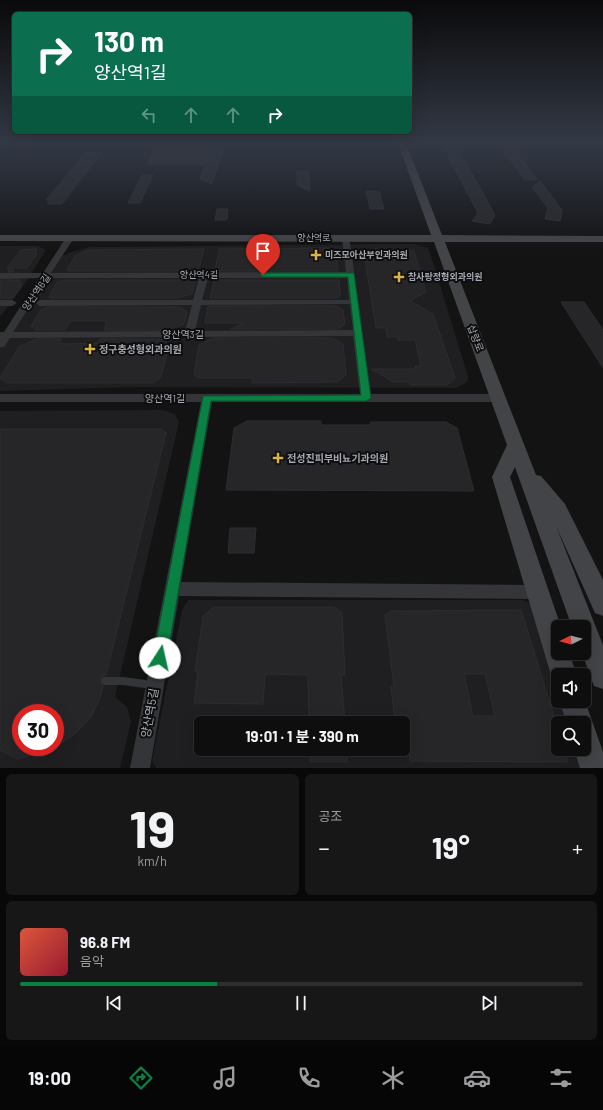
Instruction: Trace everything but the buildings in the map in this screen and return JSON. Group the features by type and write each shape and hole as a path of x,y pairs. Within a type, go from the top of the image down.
{"street":[{"name":"삽량로","path":"416,179 603,677"},
{"name":"양산역로","path":"0,238 603,238"},
{"name":"양산역6길","path":"0,345 4,335 47,276 70,238"},
{"path":"346,238 366,398"},
{"path":"189,334 204,275"},
{"name":"양산역4길","path":"0,276 351,275"},
{"path":"40,303 347,302"},
{"path":"0,303 12,303"},
{"name":"양산역3길","path":"4,335 358,333"},
{"name":"양산역1길","path":"0,398 498,398"},
{"name":"양산역5길","path":"140,768 207,398"},
{"path":"516,444 501,477 562,668"},
{"path":"527,474 558,509 579,550 603,606"},
{"path":"172,589 537,592"},
{"path":"590,756 594,768"}],"lane":[{"path":"105,681 123,681 155,686"}],"shaded area":[{"path":"414,244 428,248 468,376 468,381 466,383 456,388 136,387 0,391 0,349 62,256 71,252 90,247"},
{"path":"0,246 38,246 46,250 24,285 0,317"},
{"path":"162,410 175,414 179,422 115,697 127,707 131,722 120,768 0,768 0,411"},
{"path":"188,600 522,600 528,602 534,607 551,655 551,660 553,660 556,668 551,668 551,708 570,708 573,716 551,716 551,756 585,756 586,768 156,768 152,761 182,610"}],"place":[{"name":"미즈모아산부인과의원","path":"316,255"},
{"name":"참사랑정형외과의원","path":"399,277"},
{"name":"정구충성형외과의원","path":"90,349"},
{"name":"전성진피부비뇨기과의원","path":"278,458"}],"route":[{"path":"160,658 207,398 366,398 351,275 263,275"}]}
